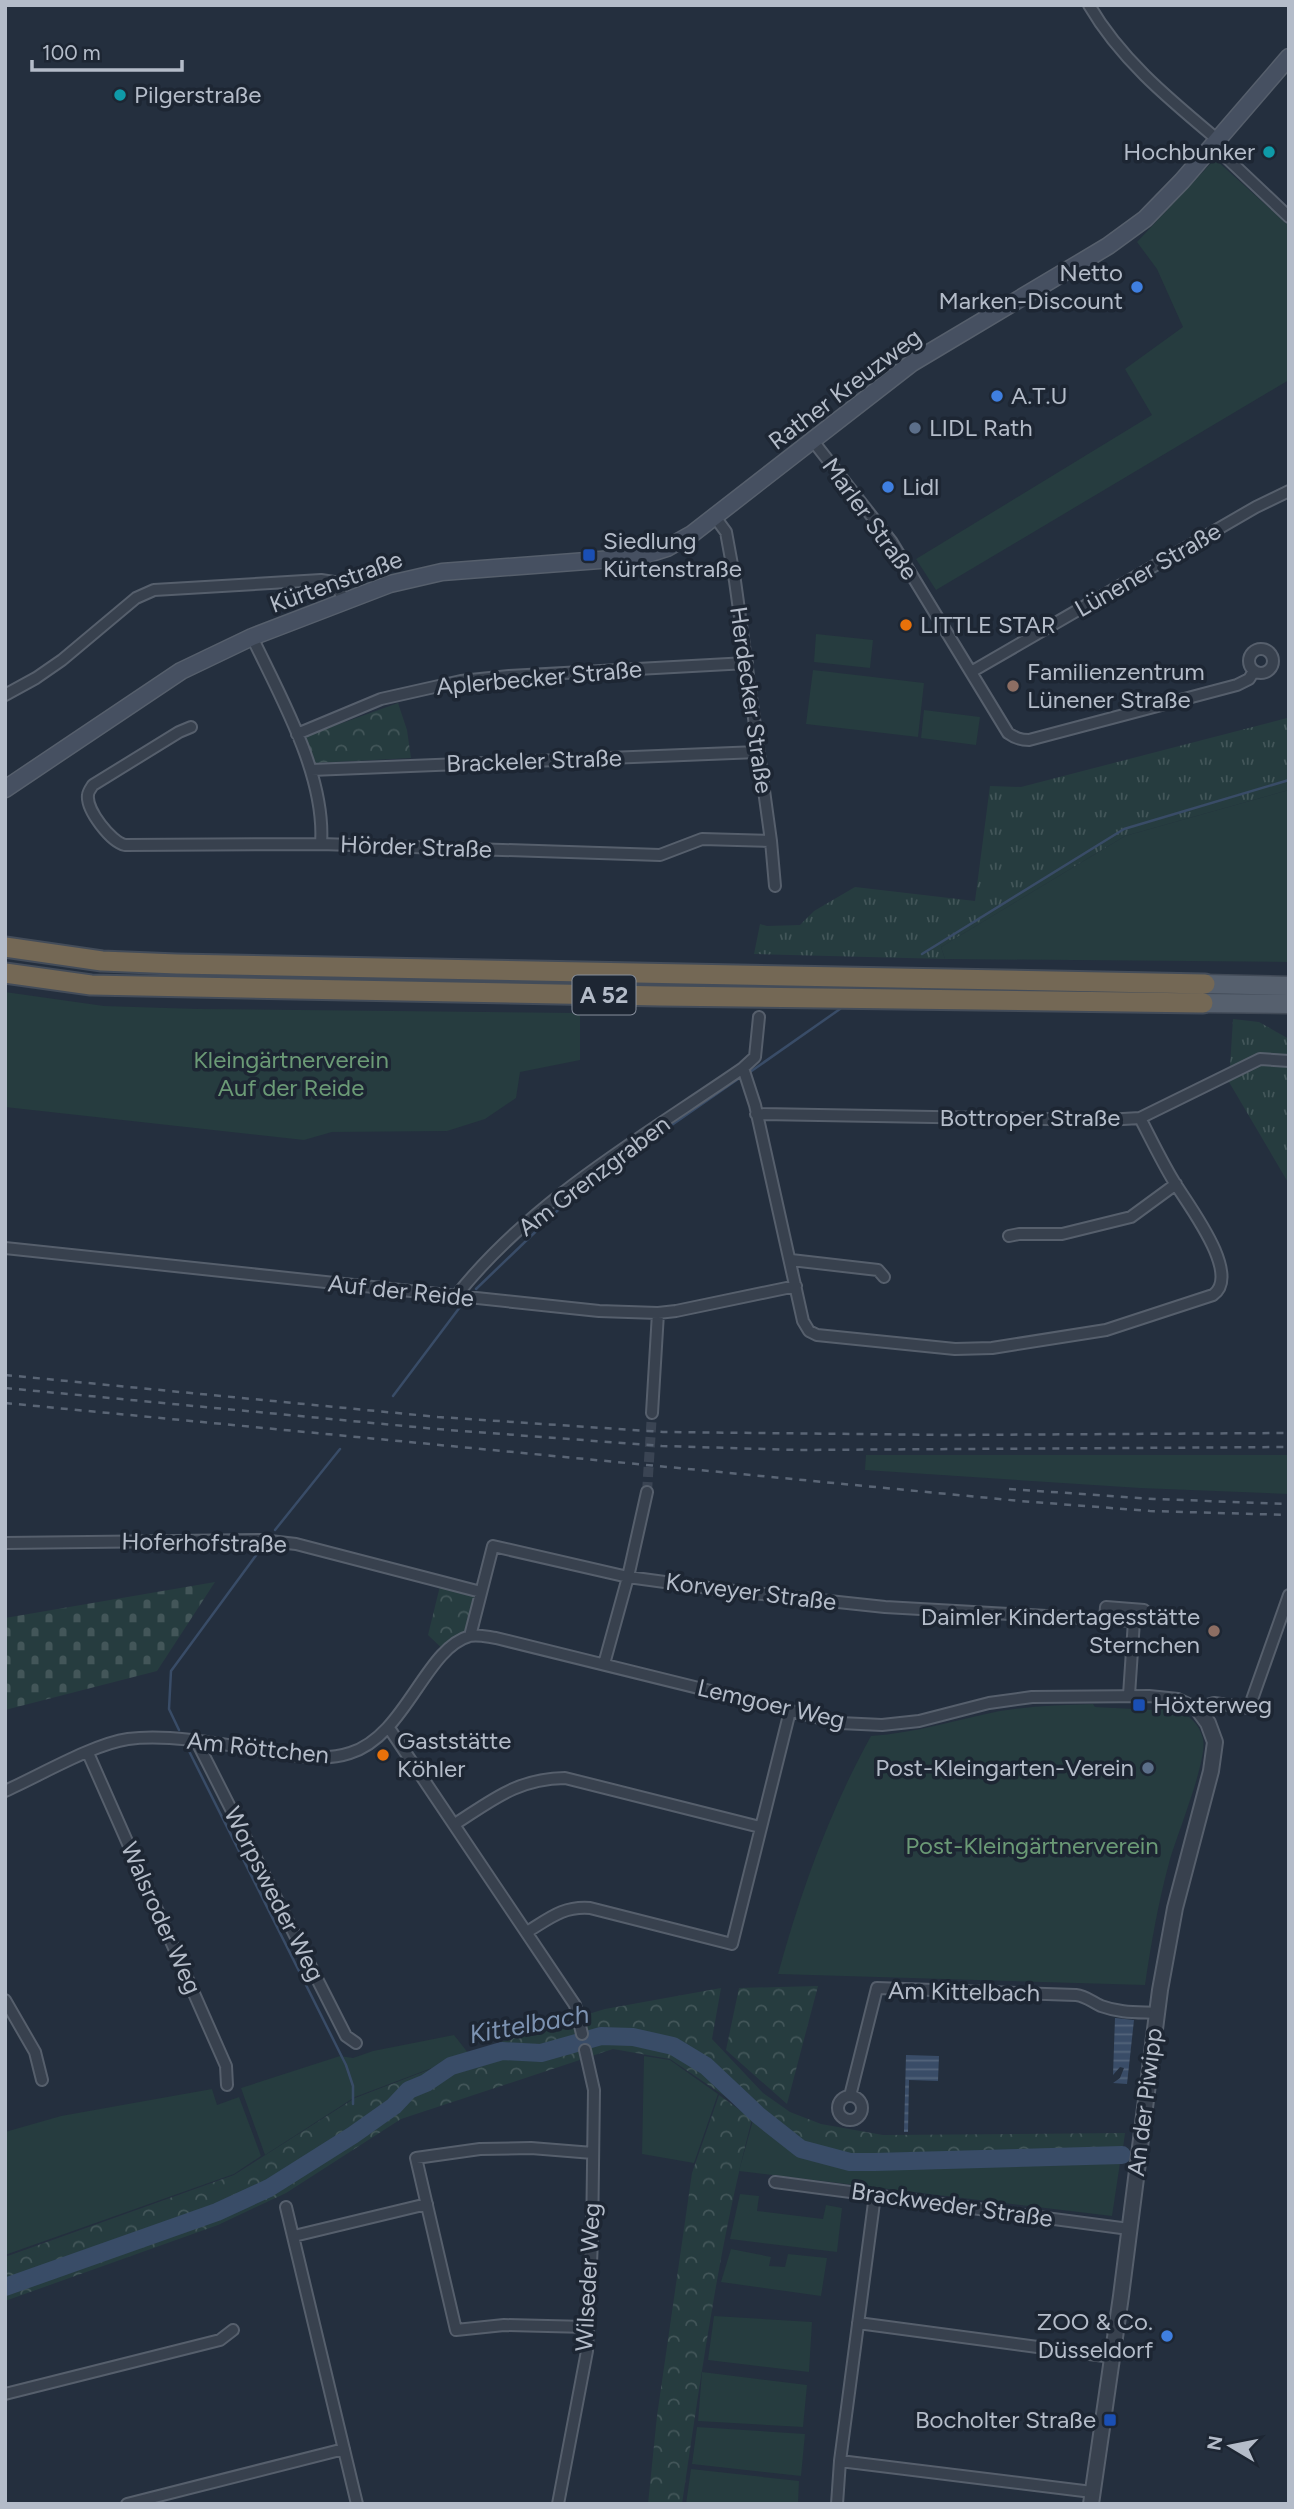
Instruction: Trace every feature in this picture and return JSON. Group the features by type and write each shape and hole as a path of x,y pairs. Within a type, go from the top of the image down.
{"highway":[{"name":"A 52","path":"5,947 103,961 177,964 1204,993"},
{"name":"A 52","path":"5,973 34,979 103,985 634,996 1204,993"}],"main road":[{"name":"Rather Kreuzweg","path":"715,517 912,363 1126,234 1145,219 1173,191 1289,57"},
{"name":"Kürtenstraße","path":"5,789 181,671 252,637 345,601 390,584 442,572 639,557 667,548 715,517"},
{"path":"1204,993 1289,986"},
{"path":"1204,993 1289,1004"}],"street":[{"path":"1088,5 1122,54 1289,217"},
{"name":"Marler Straße","path":"813,441 891,541 1008,733 1020,740 1237,685 1249,679 1254,671"},
{"name":"Lünener Straße","path":"971,672 1256,507 1289,491"},
{"name":"Herdecker Straße","path":"715,517 726,532 747,663 775,886"},
{"path":"5,695 45,672 136,598 154,590 321,580 334,582 345,601"},
{"path":"252,637 311,769 320,807 321,844"},
{"name":"Aplerbecker Straße","path":"297,734 381,699 461,681 747,663"},
{"name":"Hörder Straße","path":"191,727 93,785 88,794 89,805 108,835 117,843 321,844 660,855 702,839 771,841"},
{"name":"Brackeler Straße","path":"311,769 758,752"},
{"path":"760,1017 757,1052 743,1068 757,1114 803,1321 808,1331 817,1335 955,1349 992,1348 1106,1330 1213,1295 1221,1283 1221,1273 1208,1233 1175,1184 1140,1118"},
{"name":"Bottroper Straße","path":"757,1114 1106,1120 1140,1118 1260,1059 1289,1061"},
{"name":"Am Grenzgraben","path":"456,1296 528,1222 579,1182 743,1068"},
{"path":"1009,1236 1062,1234 1131,1217 1175,1184"},
{"name":"Auf der Reide","path":"5,1248 599,1311 658,1313 796,1286"},
{"path":"791,1260 878,1270 884,1277"},
{"path":"652,1413 658,1313"},
{"path":"604,1664 628,1577 647,1492"},
{"name":"Hoferhofstraße","path":"5,1543 261,1540 296,1544 481,1592"},
{"name":"Korveyer Straße","path":"470,1636 493,1546 628,1577 716,1589 885,1607 1134,1621"},
{"path":"1197,1709 1214,1703 1249,1708 1289,1595"},
{"name":"Korveyer Straße","path":"1105,1619 1106,1606 1139,1609 1134,1621 1129,1695"},
{"name":"Lemgoer Weg","path":"470,1636 496,1638 841,1723 882,1725 919,1721 989,1703 1032,1697 1129,1695 1178,1699 1197,1709"},
{"name":"Am Röttchen","path":"5,1791 88,1753 128,1739 197,1742 302,1756 335,1757 363,1748 389,1728 446,1652 470,1636"},
{"name":"An der Piwipp","path":"1092,2498 1157,2013 1175,1908 1200,1817 1215,1742 1208,1723 1197,1709"},
{"path":"527,1932 566,1909 576,1907 590,1908 732,1944 790,1711"},
{"path":"389,1728 575,2005 582,2035"},
{"name":"Worpsweder Weg","path":"197,1742 346,2036 356,2043"},
{"name":"Walsroder Weg","path":"88,1753 226,2066 227,2085"},
{"path":"455,1824 508,1790 525,1783 565,1778 760,1827"},
{"name":"Am Kittelbach","path":"850,2096 877,1988 1076,1995 1123,2012 1157,2013"},
{"path":"5,2000 35,2052 41,2080"},
{"name":"Wilseder Weg","path":"558,2504 587,2351 594,2090 585,2050"},
{"path":"587,2327 504,2325 456,2330 416,2158 480,2149 531,2148 593,2153"},
{"name":"Brackweder Straße","path":"775,2182 1129,2229"},
{"path":"837,2504 840,2460 875,2195"},
{"path":"294,2236 427,2204"},
{"path":"286,2207 358,2504"},
{"path":"858,2323 1112,2357"},
{"path":"5,2394 220,2340 233,2330"},
{"path":"127,2504 344,2449"},
{"path":"840,2460 1092,2498"}],"green space":[{"path":"1215,159 1289,226 1289,380 936,590 916,559 1152,415 1125,369 1183,327 1157,269 1137,242"},
{"path":"816,634 873,640 870,668 814,662"},
{"path":"813,670 924,683 918,737 806,724"},
{"path":"398,703 407,730 411,758 315,763 306,736"},
{"path":"924,710 980,717 976,745 921,738"},
{"path":"1287,718 1289,790 1125,836 941,947 945,959 754,954 760,924 800,925 814,911 855,887 975,901 990,786 1021,787"},
{"path":"1289,790 1289,962 945,959 941,947 1125,836"},
{"name":"Kleingärtnerverein Auf der Reide","path":"5,992 104,1006 580,1013 580,1060 520,1072 516,1098 485,1119 447,1131 332,1132 304,1140 5,1107"},
{"path":"1233,1019 1259,1022 1289,1039 1289,1184 1229,1082"},
{"path":"866,1455 1289,1455 1289,1494 1140,1488 865,1470"},
{"path":"215,1582 157,1671 5,1710 5,1618"},
{"path":"441,1582 481,1592 470,1636 446,1652 428,1635"},
{"name":"Post-Kleingärtnerverein","path":"1093,1704 1095,1707 1155,1710 1159,1707 1174,1710 1197,1725 1203,1739 1201,1764 1161,1894 1145,1985 778,1974 817,1852 871,1736 920,1729 1011,1709"},
{"path":"818,1986 787,2104 726,2050 739,1988"},
{"path":"721,1988 712,2039 763,2093 790,2112 821,2124 883,2135 1125,2133 1121,2162 874,2167 799,2155 729,2099 670,2059 613,2049 401,2119 286,2193 218,2225 5,2301 5,2257 234,2175 355,2098 528,2032 605,2009"},
{"path":"454,2035 469,2054 355,2097 265,2155 241,2088 340,2056 353,2058 373,2051"},
{"path":"644,2056 670,2060 718,2094 694,2163 642,2154"},
{"path":"212,2089 217,2105 239,2097 261,2156 234,2174 5,2255 5,2132 61,2116"},
{"path":"719,2095 752,2119 720,2262 682,2504 648,2504 657,2416 692,2173"},
{"path":"753,2120 799,2156 856,2168 1120,2163 1112,2216 739,2171"},
{"path":"740,2194 759,2196 757,2211 823,2219 826,2205 842,2208 837,2252 730,2239"},
{"path":"731,2249 771,2257 769,2266 785,2267 788,2254 827,2258 821,2296 721,2282"},
{"path":"714,2316 812,2322 809,2372 708,2360"},
{"path":"702,2372 807,2385 803,2427 698,2421"},
{"path":"697,2427 805,2434 801,2476 692,2464"},
{"path":"691,2469 799,2481 798,2504 686,2504"}],"water":[{"path":"1115,2018 1134,2020 1127,2084 1113,2083 1120,2078 1124,2068 1120,2067 1113,2075"},
{"path":"906,2055 939,2056 938,2081 909,2080 908,2132 904,2132"}],"waterway":[{"path":"922,954 1124,829 1289,780"},
{"path":"750,1072 840,1009"},
{"path":"476,1289 581,1188 738,1079"},
{"path":"393,1396 460,1307"},
{"path":"275,1530 340,1449"},
{"path":"179,1730 169,1709 171,1671 260,1550"},
{"path":"188,1749 346,2065 353,2086 353,2104"},
{"name":"Kittelbach","path":"5,2287 217,2212 269,2188 353,2135 394,2106 409,2090 426,2083 451,2066 502,2051 541,2053 601,2036 633,2037 673,2046 706,2066 758,2115 801,2149 850,2162 1122,2155"},
{"name":"Kittelbach","path":"353,2127 353,2135"}],"tunnel":[{"path":"647,1492 652,1413"}],"railway":[{"path":"5,1375 438,1417 663,1432 952,1435 1289,1433"},
{"path":"5,1388 436,1429 662,1446 798,1450 1289,1447"},
{"path":"5,1403 1020,1501 1150,1511 1289,1515"},
{"path":"1009,1489 1154,1499 1289,1504"}],"place":[{"name":"Pilgerstraße","path":"120,95"},
{"name":"Hochbunker","path":"1269,152"},
{"name":"Netto Marken-Discount","path":"1137,287"},
{"name":"A.T.U","path":"997,396"},
{"name":"LIDL Rath","path":"915,428"},
{"name":"Lidl","path":"888,487"},
{"name":"Siedlung Kürtenstraße","path":"589,555"},
{"name":"LITTLE STAR","path":"906,625"},
{"name":"Familienzentrum Lünener Straße","path":"1013,686"},
{"name":"Daimler Kindertagesstätte Sternchen","path":"1214,1631"},
{"name":"Höxterweg","path":"1139,1705"},
{"name":"Gaststätte Köhler","path":"383,1755"},
{"name":"Post-Kleingarten-Verein","path":"1148,1768"},
{"name":"ZOO & Co. Düsseldorf","path":"1167,2336"},
{"name":"Bocholter Straße","path":"1110,2420"}]}
